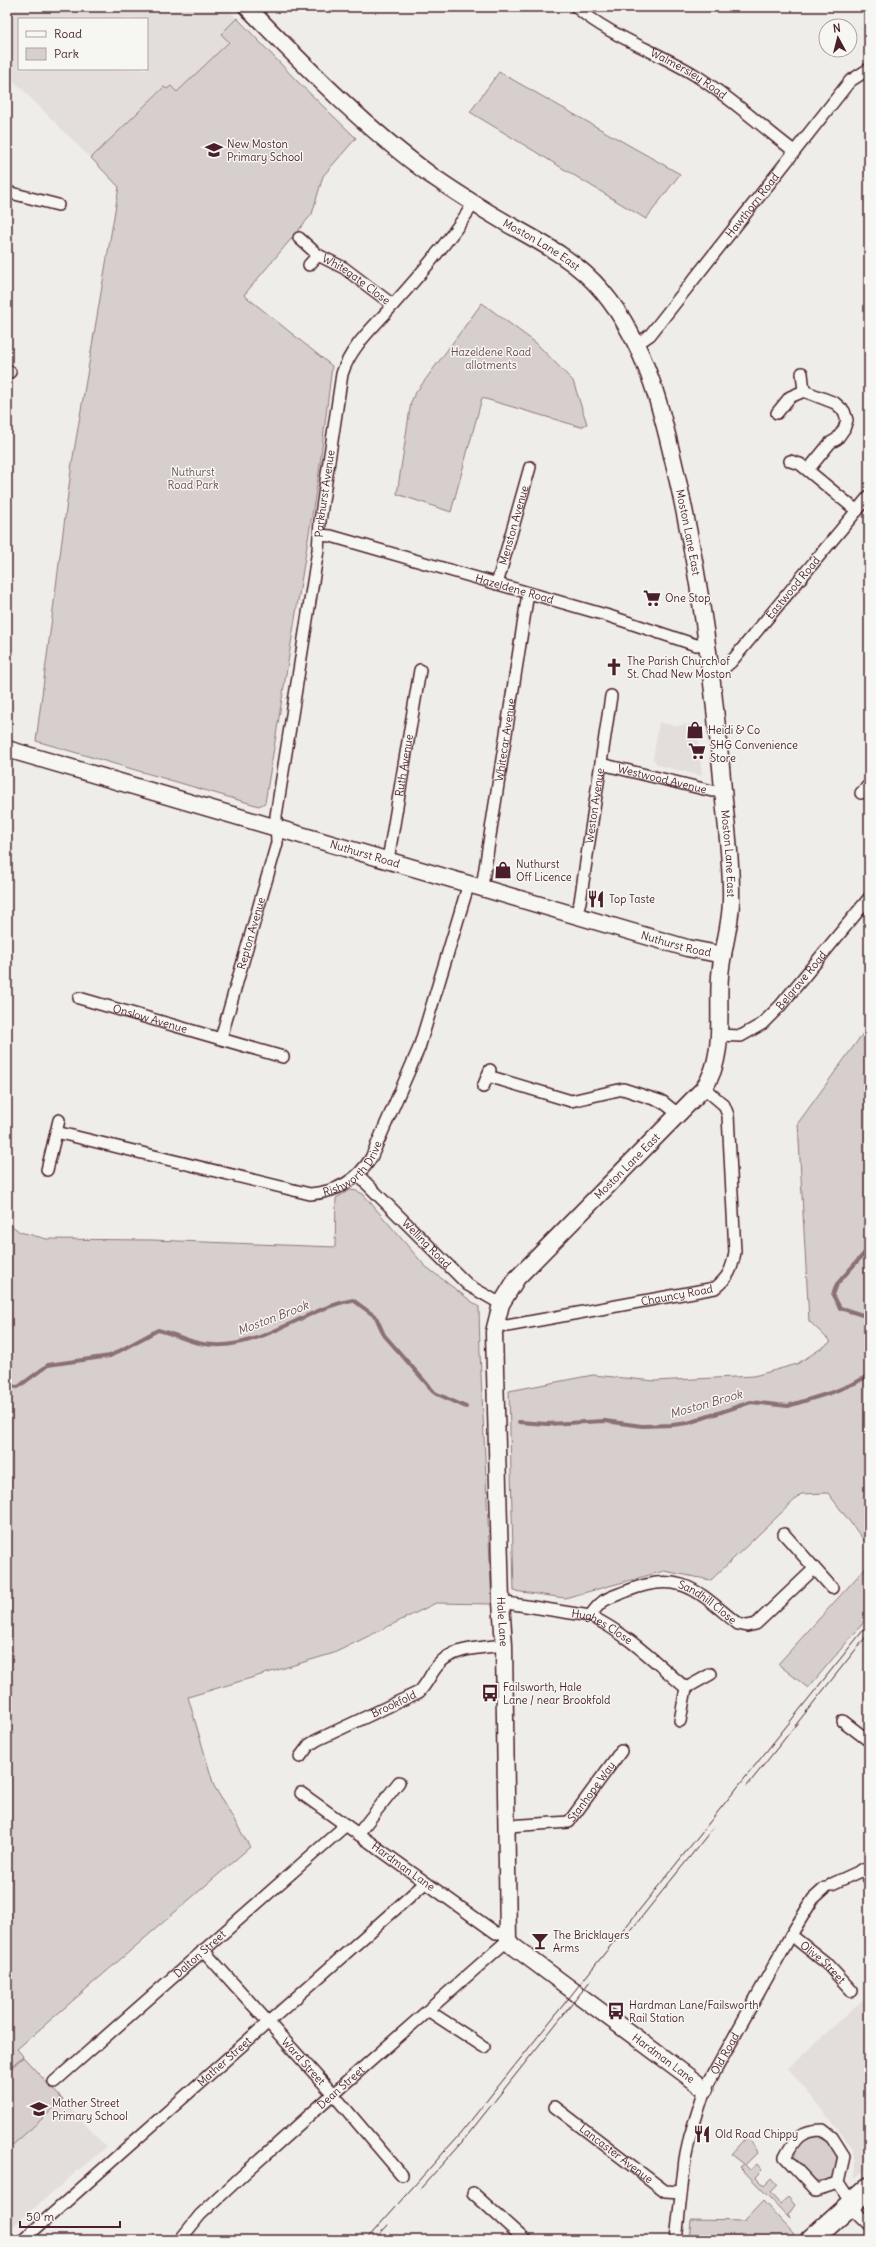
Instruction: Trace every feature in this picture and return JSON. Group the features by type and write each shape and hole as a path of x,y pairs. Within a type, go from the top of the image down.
{"highway":[{"path":"811,2240 869,2188"}],"street":[{"name":"Moston Lane East","path":"248,7 353,112 432,175 474,203 545,244 582,271 600,288 617,310 637,344 651,384 674,465 694,552 712,670 731,899 720,975 719,1035 715,1068 704,1088 517,1278 501,1304"},
{"name":"Walmersley Road","path":"576,7 612,32 666,58 696,76 794,151"},
{"name":"Hawthorn Road","path":"637,344 650,334 850,81 869,69"},
{"path":"7,192 58,205"},
{"name":"Parkhurst Avenue","path":"277,828 276,816 342,374 346,361 353,350 393,305 474,203"},
{"name":"Whitegate Close","path":"300,238 318,255 344,268 393,305"},
{"name":"Whitegate Close","path":"309,265 318,255"},
{"path":"802,373 804,391"},
{"path":"777,413 790,397 804,391 835,403 844,411 847,420 844,429 837,439 830,443 808,470"},
{"path":"790,461 800,464 857,511"},
{"name":"Menston Avenue","path":"497,584 530,467"},
{"name":"Eastwood Road","path":"712,670 724,668 731,662 869,496"},
{"name":"Hazeldene Road","path":"319,535 338,538 610,616 696,645 709,644"},
{"name":"Whitecar Avenue","path":"476,885 528,593"},
{"name":"Ruth Avenue","path":"388,860 420,670"},
{"name":"Weston Avenue","path":"576,915 580,902 611,696"},
{"name":"Nuthurst Road","path":"7,749 476,885 687,948 723,956"},
{"name":"Westwood Avenue","path":"601,764 712,791 723,790"},
{"name":"Repton Avenue","path":"222,1038 277,843 277,828"},
{"name":"Rishworth Drive","path":"56,1132 310,1194 335,1189 349,1183 358,1175 371,1158 419,1048 476,885"},
{"name":"Belgrave Road","path":"719,1035 741,1036 762,1024 780,1006 869,898"},
{"name":"Onslow Avenue","path":"79,998 284,1057"},
{"path":"483,1087 489,1073 571,1101 623,1089 663,1102 678,1114"},
{"name":"Chauncy Road","path":"496,1323 507,1326 715,1288 725,1280 730,1274 735,1252 728,1115 724,1105 704,1088"},
{"path":"47,1170 59,1120"},
{"name":"Welling Road","path":"358,1175 468,1285 501,1304"},
{"name":"Hale Lane","path":"501,1304 496,1323 501,1602 504,1645 508,1826 508,1936"},
{"path":"784,1534 832,1588"},
{"name":"Sandhill Close","path":"590,1616 601,1601 650,1583 670,1581 688,1586 738,1624 747,1626 756,1624 814,1569"},
{"name":"Hughes Close","path":"501,1602 590,1616 619,1632 686,1688"},
{"name":"Brookfold","path":"306,1756 309,1745 317,1740 419,1692 427,1684 438,1664 446,1657 455,1653 504,1645"},
{"path":"680,1721 686,1688 711,1674"},
{"path":"843,1721 869,1741"},
{"name":"Stanhope Way","path":"508,1826 569,1822 621,1751"},
{"path":"358,1834 399,1782"},
{"name":"Hardman Lane","path":"301,1793 496,1933 508,1936 513,1946 705,2089"},
{"name":"Dalton Street","path":"54,2082 346,1825"},
{"path":"866,1868 869,1879"},
{"name":"Old Road","path":"676,2240 681,2192 690,2136 705,2089 813,1899 828,1886 866,1868"},
{"name":"Mather Street","path":"23,2240 425,1883"},
{"name":"Dean Street","path":"180,2240 200,2215 333,2094 429,2010 508,1936"},
{"name":"Olive Street","path":"791,1936 825,1962 852,1991"},
{"name":"Ward Street","path":"203,1950 333,2094 402,2175"},
{"path":"429,2010 484,2047"},
{"name":"Lancaster Avenue","path":"555,2107 666,2191 681,2192"},
{"path":"838,2183 816,2190 784,2157 794,2140 804,2133 813,2130 823,2130 832,2137 844,2156 838,2183 869,2225"},
{"path":"473,2193 525,2240"}],"shaded area":[{"name":"New Moston Primary School","path":"7,7 226,7 297,81 356,138 323,176 312,214 119,187 7,74"},
{"path":"659,722 676,726 697,723 702,776 658,765 653,759"},
{"path":"869,1994 869,2166 854,2179 855,2162 852,2147 788,2068"},
{"name":"Mather Street Primary School","path":"23,2056 106,2147 7,2231 7,2070"}],"green space":[{"name":"Nuthurst Road Park","path":"237,18 297,81 356,138 323,176 312,214 244,295 332,366 319,472 265,803 259,806 36,741 72,463 119,187 91,158 164,87 167,89 171,86 177,92 229,42 221,34"},
{"path":"499,72 680,174 646,219 470,112"},
{"name":"Hazeldene Road allotments","path":"482,303 536,343 573,381 587,424 581,427 482,398 451,512 397,494 411,402 414,395"},
{"path":"869,1025 869,1547 828,1493 801,1494 711,1580 664,1571 565,1598 514,1591 509,1391 593,1375 655,1381 754,1376 797,1364 831,1342 809,1321 798,1123"},
{"path":"350,1190 363,1194 425,1266 479,1307 492,1604 436,1603 334,1653 188,1697 214,1786 250,1847 17,2049 23,2056 7,2070 7,1222 20,1232 47,1239 152,1240 335,1247 336,1198"},
{"path":"869,1564 869,1616 808,1688 778,1664"},
{"path":"23,2057 63,2100 7,2150 7,2072"},
{"path":"812,2135 825,2140 834,2148 838,2160 838,2167 837,2174 830,2180 815,2181 796,2162 796,2149 804,2140"},
{"path":"747,2136 757,2153 745,2165 750,2170 757,2164 762,2170 755,2177 764,2186 771,2179 777,2186 770,2193 780,2204 788,2197 795,2205 788,2215 790,2219 740,2167 744,2164 731,2154"},
{"path":"763,2201 794,2234 787,2240 689,2240 691,2220 744,2221"}],"waterway":[{"name":"Moston Brook","path":"869,1248 837,1284 833,1295 840,1308 869,1317"},
{"name":"Moston Brook","path":"7,1386 18,1387 48,1365 110,1356 158,1330 198,1343 214,1345 232,1344 267,1334 318,1311 336,1304 353,1300 376,1317 384,1335 435,1393 466,1407"},
{"name":"Moston Brook","path":"519,1422 547,1424 605,1421 642,1426 688,1423 751,1402 788,1406 833,1392 855,1383 869,1375"}],"tram line":[{"path":"366,2240 460,2134 869,1623"},
{"path":"747,1786 869,1633"},
{"path":"628,1934 713,1828"},
{"path":"421,2188 462,2142 591,1980"},
{"path":"374,2240 388,2225"}],"place":[{"name":"New Moston Primary School","path":"214,150"},
{"name":"One Stop","path":"652,598"},
{"name":"The Parish Church of St. Chad New Moston","path":"614,667"},
{"name":"Heidi & Co","path":"695,730"},
{"name":"SHG Convenience Store","path":"697,751"},
{"name":"Nuthurst Off Licence","path":"503,870"},
{"name":"Top Taste","path":"596,899"},
{"name":"Failsworth, Hale Lane / near Brookfold","path":"490,1693"},
{"name":"The Bricklayers Arms","path":"540,1941"},
{"name":"Hardman Lane/Failsworth Rail Station","path":"616,2011"},
{"name":"Mather Street Primary School","path":"39,2109"},
{"name":"Old Road Chippy","path":"702,2134"}]}
